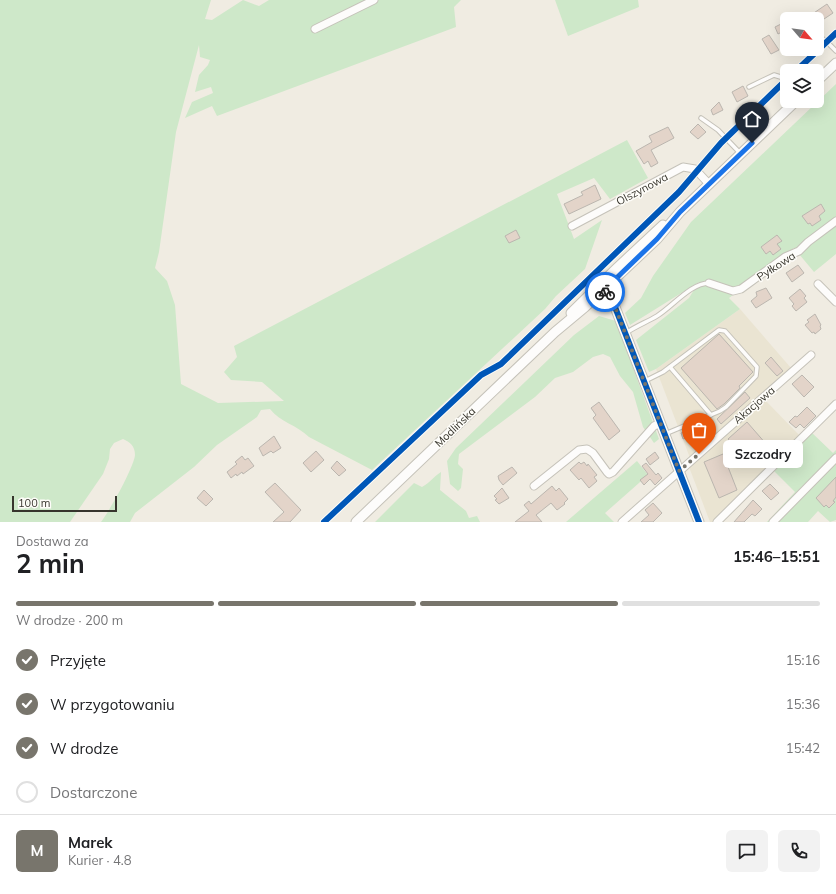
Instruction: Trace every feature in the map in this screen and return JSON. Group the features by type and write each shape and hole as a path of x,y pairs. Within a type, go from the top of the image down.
{"main road":[{"path":"824,74 836,63"},
{"name":"Modlińska","path":"356,522 555,332 585,307 601,287 657,239 680,212 789,108"},
{"path":"601,287 612,301 699,522"}],"street":[{"path":"315,29 374,0"},
{"name":"Olszynowa","path":"572,226 683,167 695,169 709,184"},
{"name":"Pyłkowa","path":"709,283 733,291 741,289 785,257 799,251 808,242 836,221"},
{"path":"818,284 836,302"},
{"name":"Akacjowa","path":"622,522 811,355"},
{"path":"717,522 836,404"},
{"path":"534,486 579,450 587,449 593,453 609,474 613,472 654,426 660,423"},
{"path":"773,522 836,458"}],"lane":[{"path":"824,40 836,51"},
{"path":"749,86 774,75 780,77"},
{"path":"701,118 718,130 741,154"},
{"path":"625,333 659,315 695,288 705,283 709,283"},
{"path":"644,382 663,372 719,330 725,331 757,366 756,376 726,407 712,415 664,434"},
{"path":"670,367 712,415"}],"shaded area":[{"path":"740,309 791,368 690,458 656,369"},
{"path":"765,400 801,437 714,522 710,522 689,467"}],"green space":[{"path":"0,0 211,0 205,19 212,20 243,0 259,6 269,0 461,0 454,7 456,27 217,116 212,106 185,118 192,102 213,93 211,87 195,92 199,75 208,65 210,60 200,57 199,45 176,132 159,252 155,268 167,281 175,305 181,384 218,403 284,401 262,382 231,380 224,372 237,357 234,346 627,140 648,178 610,199 594,178 557,194 574,239 602,220 585,269 556,296 545,309 372,470 309,437 279,417 270,409 261,410 257,417 217,445 194,467 135,513 130,522 101,522 121,489 134,461 135,452 133,447 130,443 123,439 114,443 110,449 109,459 103,474 70,522 0,522"},
{"path":"555,0 638,0 639,7 568,36"},
{"path":"836,84 836,254 814,272 794,248 729,298 740,309 656,369 649,372 636,340 689,298 699,282 630,325 625,313 641,298 653,276 691,222 811,108 824,108 824,95"},
{"path":"599,316 616,321 659,439 654,443 643,427 633,392 620,376 610,357 603,354 593,357 573,372 555,378 535,397 459,454 458,464 463,469 461,488 458,491 450,484 447,461 456,448 574,335"},
{"path":"811,432 833,453 836,450 836,520 830,522 818,511 808,522 767,522 795,492 773,470"},
{"path":"637,461 648,475 605,513 614,522 566,522"},
{"path":"441,472 440,490 466,511 469,518 477,516 480,522 375,522 414,483 422,487"}],"building":[{"path":"827,4 833,13 824,19 824,12 815,12"},
{"path":"780,24 780,33 778,34 775,27"},
{"path":"769,35 779,50 771,54 762,39"},
{"path":"743,86 748,96 737,102 732,92"},
{"path":"719,102 723,110 713,115 711,110"},
{"path":"698,124 706,132 698,139 690,132"},
{"path":"668,127 674,138 651,150 658,163 651,167 648,161 644,164 636,151 652,142 649,136"},
{"path":"595,185 601,199 569,214 564,204 583,195 581,192"},
{"path":"821,204 825,211 819,216 821,220 812,226 810,223 808,224 802,216"},
{"path":"516,230 520,238 509,243 505,236"},
{"path":"777,235 782,241 777,244 781,249 773,255 770,251 766,254 761,247"},
{"path":"798,265 804,273 792,282 786,273"},
{"path":"766,288 772,298 756,308 751,301 757,296 756,292"},
{"path":"800,289 806,296 804,298 807,302 796,311 792,306 794,304 789,298"},
{"path":"815,314 821,325 821,329 815,334 814,332 812,333 805,325 809,322 807,320"},
{"path":"719,334 753,372 739,386 740,388 717,409 681,368"},
{"path":"771,357 783,371 777,376 765,363"},
{"path":"802,375 814,387 804,397 792,384"},
{"path":"745,392 750,398 721,424 717,419"},
{"path":"599,402 620,431 609,440 593,418 596,415 591,408"},
{"path":"807,407 816,416 804,428 800,424 796,428 789,422 795,416 797,417"},
{"path":"747,422 767,445 748,462 728,439"},
{"path":"712,424 714,430 708,432 710,436 695,442 692,435 683,439 681,433 705,425 707,428"},
{"path":"274,436 281,448 273,453 271,451 263,456 259,448"},
{"path":"316,451 324,460 311,472 303,463"},
{"path":"655,452 659,458 650,465 646,459"},
{"path":"723,454 737,490 719,498 704,462"},
{"path":"242,456 245,460 248,458 254,466 243,474 242,472 237,476 236,474 231,478 227,472 237,464 235,462"},
{"path":"337,461 346,470 339,476 331,468"},
{"path":"579,462 581,464 584,462 587,466 588,464 597,475 594,477 597,481 589,488 581,478 579,480 570,470"},
{"path":"646,463 656,475 658,473 662,478 655,485 650,479 644,485 640,480 648,474 642,466"},
{"path":"512,467 517,473 503,485 498,476"},
{"path":"836,477 836,497 833,501 835,502 829,508 826,505 824,507 816,498"},
{"path":"275,483 301,510 290,522 273,522 284,512 265,492"},
{"path":"770,484 779,493 771,500 762,491"},
{"path":"552,486 556,491 559,488 568,499 564,503 565,504 557,510 551,503 536,515 542,522 515,522 529,511 524,505 529,501 531,504"},
{"path":"502,488 509,498 499,504 495,500 497,499 494,496"},
{"path":"204,490 213,499 206,506 197,498"},
{"path":"753,500 762,509 755,516 752,514 744,522 734,522"},
{"path":"653,503 662,513 653,522 641,522 649,515 645,510"}],"cycle path":[{"path":"803,64 836,33"},
{"path":"324,522 481,375 501,364 679,192 721,143 780,86"},
{"path":"599,285 615,307 699,522"}],"way so far":[{"path":"605,292 615,307 679,471 699,454"}],"place":[{"name":"Szczodry","path":"699,454"}],"route":[{"path":"605,292 604,290 657,239 680,212 752,143"}]}
